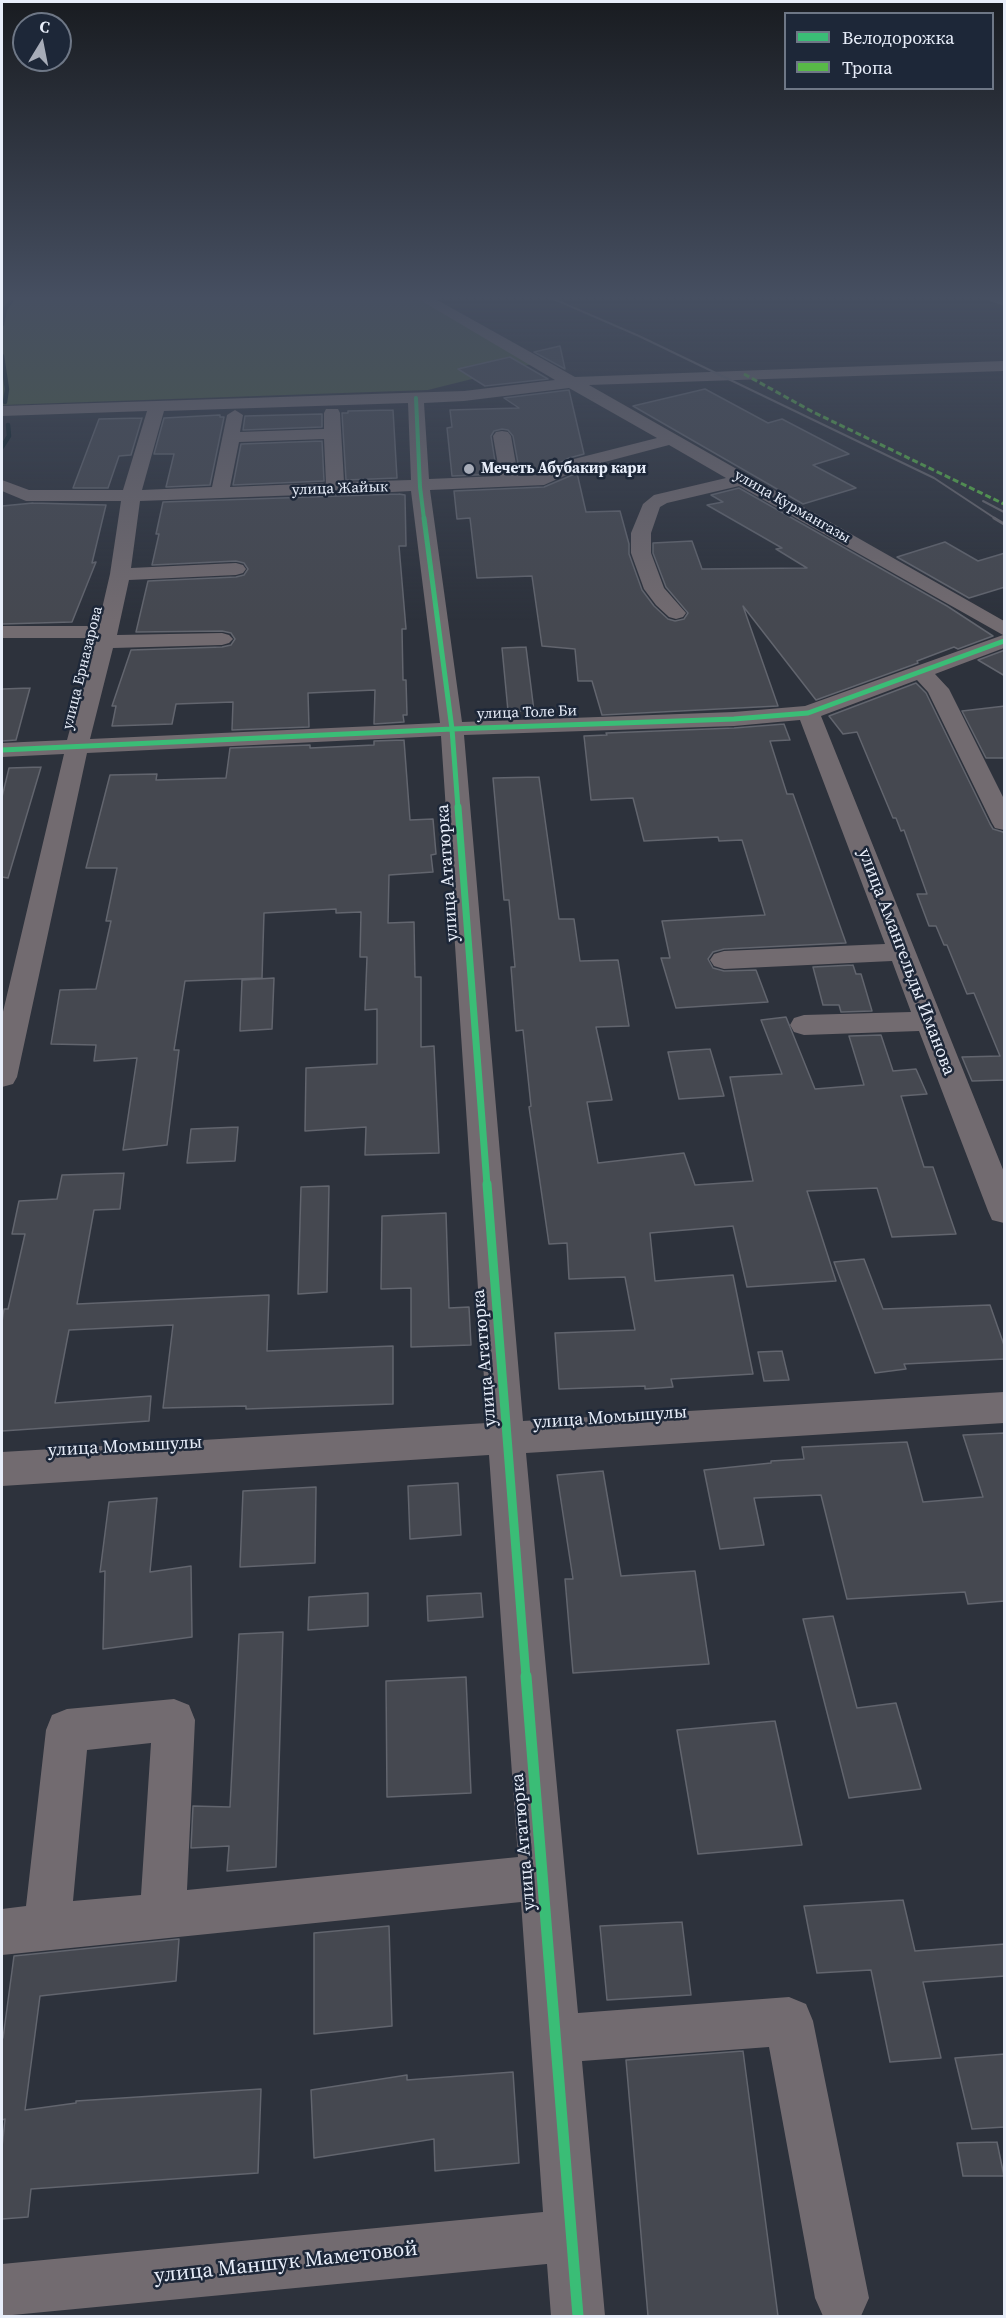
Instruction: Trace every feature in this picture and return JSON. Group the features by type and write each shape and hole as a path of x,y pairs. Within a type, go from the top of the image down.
{"street":[{"path":"2,411 190,405"},
{"path":"220,494 236,405"},
{"path":"331,405 335,490"},
{"name":"улица Ататюрка","path":"416,405 420,487 452,729 554,2038 578,2316"},
{"name":"улица Курмангазы","path":"614,405 1005,629"},
{"name":"улица Ерназарова","path":"2,1077 77,747 120,574 131,496 157,406"},
{"path":"232,437 333,434"},
{"path":"502,436 510,483"},
{"name":"улица Жайык","path":"2,485 26,495 131,496 510,483 551,478 576,464 673,439"},
{"path":"676,613 663,602 654,589 640,553 641,533 652,504 661,499 744,479"},
{"path":"2,506 26,495"},
{"path":"120,574 236,569"},
{"path":"2,632 222,639"},
{"name":"улица Толе Би","path":"2,750 452,729 734,719 808,713 1005,641"},
{"path":"921,672 938,689 1005,823"},
{"name":"улица Амангельды Иманова","path":"808,713 1005,1211"},
{"path":"724,960 903,952"},
{"path":"804,1025 929,1021"},
{"name":"улица Момышулы","path":"2,1469 507,1440 1005,1407"},
{"path":"47,1927 67,1731 174,1720 163,1914"},
{"path":"2,1932 542,1877"},
{"path":"554,2038 789,2021 842,2298"},
{"name":"улица Маншук Маметовой","path":"2,2291 546,2238 570,2232"}],"building":[{"path":"515,405 573,405 584,454 569,458 540,473 520,474 513,436 508,430 502,429 494,431 491,436 497,474 452,476 447,428 452,427 450,410 519,408"},
{"path":"735,405 768,423 782,419 849,454 813,465 856,488 803,504 633,406"},
{"path":"393,410 397,478 346,480 342,413"},
{"path":"322,414 322,427 243,430 245,416"},
{"path":"220,415 224,417 210,485 166,487 174,454 154,454 164,418"},
{"path":"142,418 131,455 119,456 108,488 73,488 99,419"},
{"path":"322,441 324,481 233,485 241,444"},
{"path":"577,473 586,512 620,511 629,544 629,554 642,590 668,619 675,621 684,619 688,613 666,587 653,553 653,543 692,541 702,569 807,568 776,549 782,548 707,505 723,502 711,495 739,488 947,606 993,636 958,649 954,647 917,661 918,663 816,700 743,606 778,706 602,715 592,681 578,681 575,649 542,646 532,576 477,578 470,518 457,519 454,491 544,487"},
{"path":"405,495 406,546 399,546 406,629 402,629 403,680 406,680 407,715 403,715 404,722 374,724 375,690 308,693 309,727 232,730 233,702 176,704 172,724 112,726 116,706 112,706 131,650 222,647 231,645 235,639 231,633 222,631 136,632 148,581 236,577 244,575 248,569 244,563 236,561 152,565 163,502"},
{"path":"33,503 106,505 92,563 96,562 72,622 2,624 2,506"},
{"path":"945,542 978,561 1005,553 1005,587 969,598 897,557"},
{"path":"526,647 534,711 508,711 502,648"},
{"path":"1005,650 1005,676 978,660"},
{"path":"916,683 926,693 990,824 993,829 1003,832 1005,836 1005,1080 972,1081 962,1057 1000,1056 974,993 967,994 947,945 944,945 936,926 929,926 917,894 927,894 904,830 901,831 896,818 893,818 857,732 843,734 829,716"},
{"path":"30,688 16,740 2,741 2,689"},
{"path":"1005,706 1005,758 986,758 962,711"},
{"path":"784,724 790,740 770,741 787,794 793,794 846,943 724,949 713,952 708,959 713,968 724,971 756,970 768,1002 676,1008 661,958 670,958 662,921 765,915 742,840 719,841 718,837 644,841 633,798 591,800 584,736"},
{"path":"404,740 410,820 433,819 436,854 431,855 433,872 389,875 388,923 414,922 415,977 421,977 421,1047 434,1046 439,1153 365,1155 366,1127 305,1131 306,1068 377,1064 377,1009 365,1010 367,957 360,957 361,912 336,913 336,909 264,913 262,978 185,981 174,1050 179,1050 167,1145 123,1150 137,1058 94,1061 96,1045 51,1044 60,990 96,989 111,921 106,921 117,868 86,868 110,775 157,774 156,780 226,778 230,748 310,745 310,748 374,745 374,741"},
{"path":"41,767 8,878 2,877 2,797 9,768"},
{"path":"539,777 559,919 574,919 580,961 618,960 629,1026 596,1027 612,1100 587,1102 598,1163 684,1153 695,1185 753,1181 730,1077 782,1074 761,1020 786,1017 815,1089 864,1085 849,1036 881,1035 893,1071 916,1069 927,1094 901,1096 924,1167 933,1167 956,1234 892,1237 877,1188 807,1191 836,1281 747,1287 733,1226 650,1233 655,1281 733,1275 753,1374 671,1379 673,1387 559,1389 555,1333 635,1330 625,1277 569,1279 567,1243 549,1244 529,1107 531,1106 523,1030 516,1031 511,967 515,967 509,900 504,900 493,778"},
{"path":"853,965 856,974 861,974 872,1011 841,1012 839,1005 823,1005 813,967"},
{"path":"274,978 272,1029 240,1031 242,980"},
{"path":"710,1049 724,1096 679,1099 668,1052"},
{"path":"238,1127 235,1161 187,1163 191,1129"},
{"path":"124,1173 120,1209 94,1210 77,1304 269,1295 267,1351 393,1346 393,1404 246,1409 246,1406 163,1408 173,1325 69,1330 55,1403 151,1396 149,1421 2,1431 2,1322 4,1309 8,1309 25,1234 12,1234 19,1201 57,1199 62,1175"},
{"path":"329,1186 327,1292 298,1294 301,1187"},
{"path":"446,1213 449,1308 469,1307 471,1345 411,1347 411,1288 381,1289 382,1216"},
{"path":"864,1259 883,1309 990,1305 1005,1348 1005,1359 904,1364 906,1369 875,1373 834,1262"},
{"path":"782,1351 789,1380 764,1381 758,1352"},
{"path":"1005,1433 1005,1601 968,1604 965,1592 847,1599 821,1495 754,1498 764,1545 720,1549 704,1470 804,1459 802,1447 907,1442 923,1502 983,1497 963,1435"},
{"path":"603,1471 621,1576 695,1571 709,1664 573,1673 565,1579 573,1579 557,1475"},
{"path":"458,1483 461,1535 410,1539 408,1486"},
{"path":"316,1487 315,1563 240,1567 243,1491"},
{"path":"157,1498 150,1572 191,1566 192,1637 103,1649 105,1571 100,1572 109,1502"},
{"path":"368,1593 368,1626 308,1630 309,1597"},
{"path":"481,1593 483,1617 428,1621 427,1596"},
{"path":"833,1616 857,1708 896,1703 921,1789 849,1798 803,1619"},
{"path":"283,1632 276,1867 227,1871 229,1846 191,1848 193,1806 230,1807 239,1634"},
{"path":"466,1677 471,1793 387,1797 386,1681"},
{"path":"775,1721 802,1845 698,1854 677,1730"},
{"path":"903,1900 915,1951 1005,1944 1005,1976 923,1982 941,2058 890,2062 871,1970 817,1973 804,1906"},
{"path":"682,1922 691,1995 607,2000 600,1926"},
{"path":"389,1926 392,2026 314,2034 314,1933"},
{"path":"179,1939 176,1981 40,1996 25,2110 76,2103 76,2101 261,2089 258,2173 31,2189 28,2217 2,2219 2,2147 5,2119 2,2120 2,2038 14,1956"},
{"path":"743,2051 778,2316 648,2316 626,2060"},
{"path":"1005,2054 1005,2127 972,2129 955,2058"},
{"path":"513,2072 519,2163 435,2171 434,2139 314,2158 311,2090 407,2075 407,2080"},
{"path":"997,2142 1004,2176 963,2176 957,2143"}],"waterway":[{"path":"2,447 9,436 8,425"}],"railway":[{"path":"783,405 934,478 996,519"},
{"path":"983,501 1004,512"},
{"path":"994,518 1004,524"}],"marked path":[{"path":"801,405 1004,504"}],"cycle path":[{"path":"416,405 420,487 452,729 504,1407 578,2316"},
{"path":"2,750 452,729 734,719 808,713 1004,641"}],"place":[{"name":"Мечеть Абубакир кари","path":"469,469"}]}
